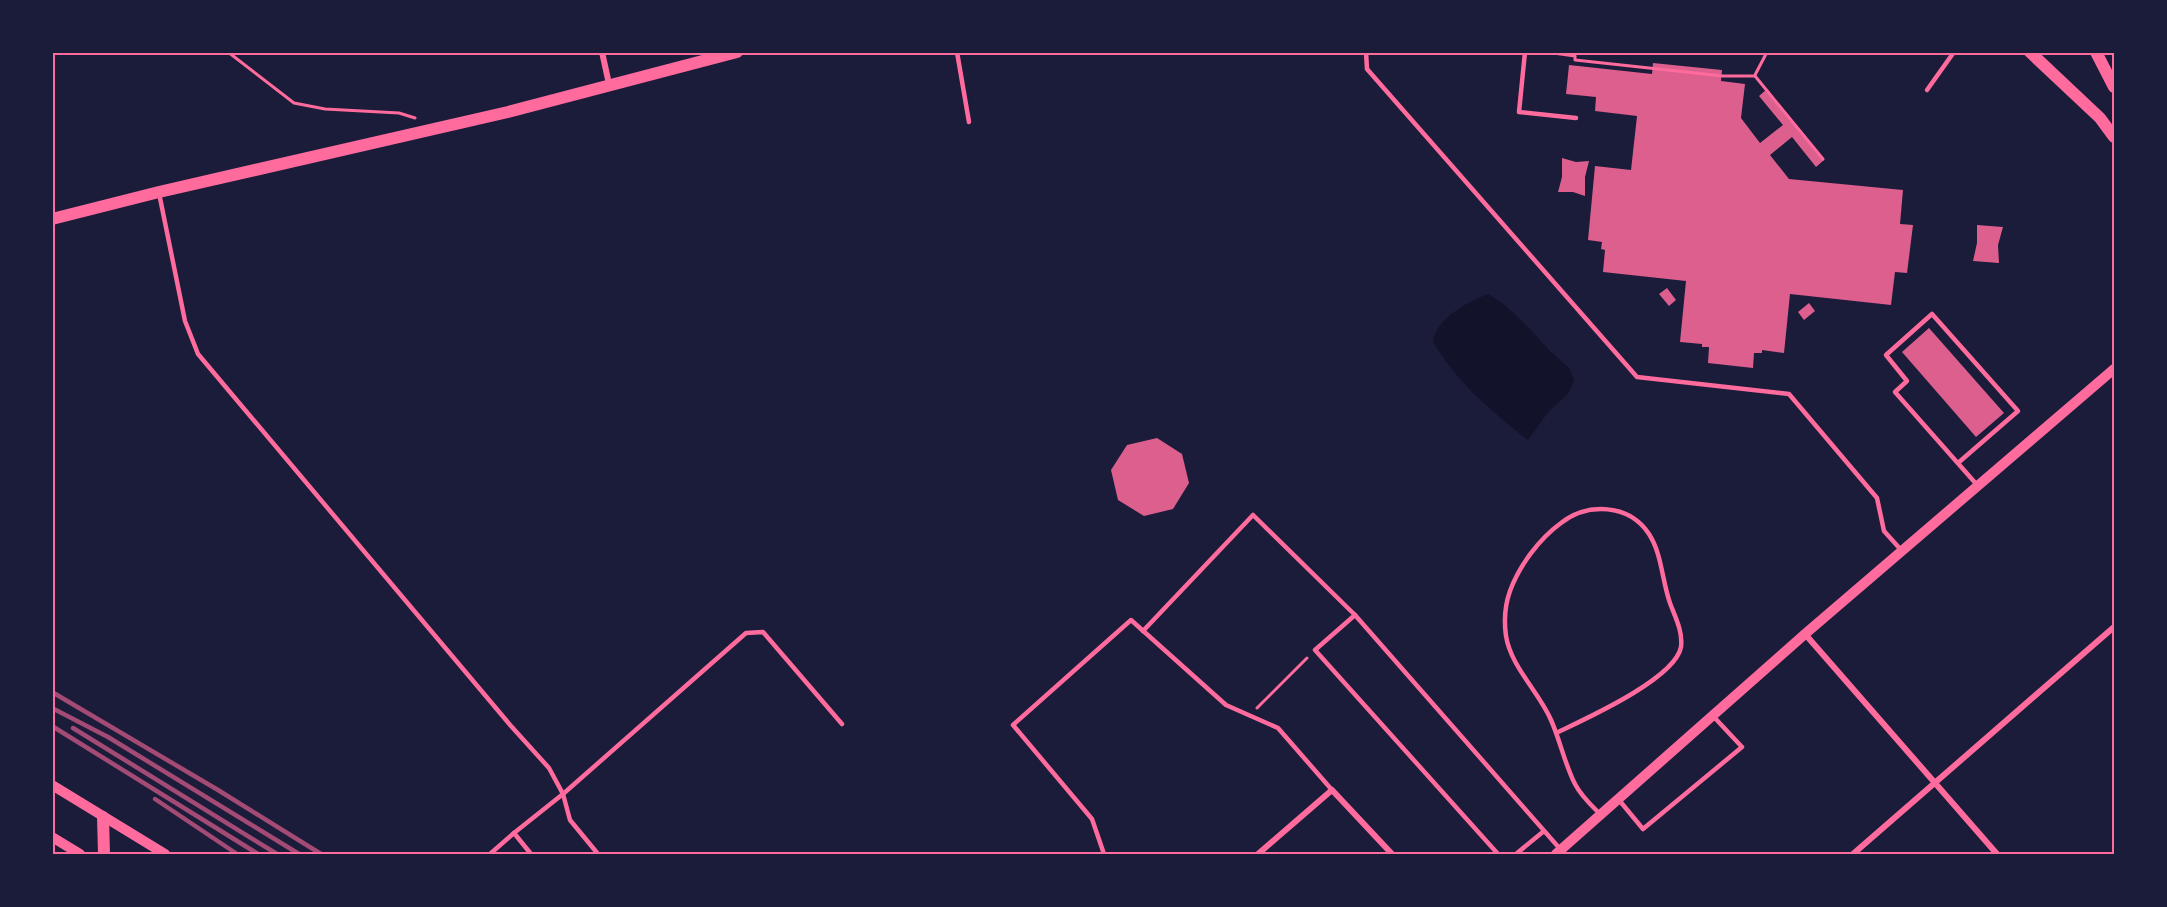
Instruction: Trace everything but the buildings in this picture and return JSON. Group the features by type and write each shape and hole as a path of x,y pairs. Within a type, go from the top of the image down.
{"main road":[{"path":"52,219 440,126 508,112 737,52"},
{"path":"2030,52 2100,118 2115,137"},
{"path":"2096,52 2115,87"},
{"path":"103,816 104,855"}],"street":[{"path":"602,52 609,84"},
{"path":"1558,852 1805,634 2115,369"},
{"path":"1853,855 2115,627"},
{"path":"1805,634 1997,855"},
{"path":"52,785 165,855"},
{"path":"1258,855 1332,790 1392,855"},
{"path":"52,837 80,855"}],"lane":[{"path":"957,52 969,122"},
{"path":"1366,52 1367,69 1637,377 1789,394 1877,498 1884,531 1902,551"},
{"path":"1525,52 1519,112 1576,118"},
{"path":"1927,90 1954,52"},
{"path":"159,192 185,321 198,354 503,717 549,768 563,794 570,820 598,855"},
{"path":"1958,464 2018,411 1932,314 1886,355 1906,381 1895,392 1958,464 1978,486"},
{"path":"1556,733 1596,714 1664,671 1677,658 1681,646 1680,626 1649,534 1632,516 1615,510 1596,509 1578,514 1562,522 1541,542 1521,568 1509,592 1505,617 1507,638 1517,663 1550,716 1556,733 1575,784 1582,796 1601,815"},
{"path":"1143,631 1253,516 1355,615 1544,831 1558,852"},
{"path":"1355,615 1315,650 1498,855"},
{"path":"1104,855 1092,819 1013,725 1131,620 1226,705 1278,729 1332,790"},
{"path":"490,855 746,633 763,632 842,724"},
{"path":"1618,800 1643,829 1742,747 1713,716"},
{"path":"1516,855 1544,831"},
{"path":"514,833 531,855"}],"path":[{"path":"228,52 294,103 326,109 399,113 440,126"},
{"path":"1546,52 1575,56 1575,60 1723,76 1755,76"},
{"path":"1755,76 1767,52"},
{"path":"1755,76 1823,159"},
{"path":"1249,715 1315,650"}],"shaded area":[{"path":"1488,294 1504,304 1570,369 1574,381 1568,394 1549,411 1528,440 1464,383 1442,357 1433,342 1440,325 1447,318 1462,307"}],"railway":[{"path":"52,692 321,854"},
{"path":"52,708 108,737 299,854"},
{"path":"52,726 258,854"},
{"path":"73,728 277,854"},
{"path":"155,799 237,854"}]}
